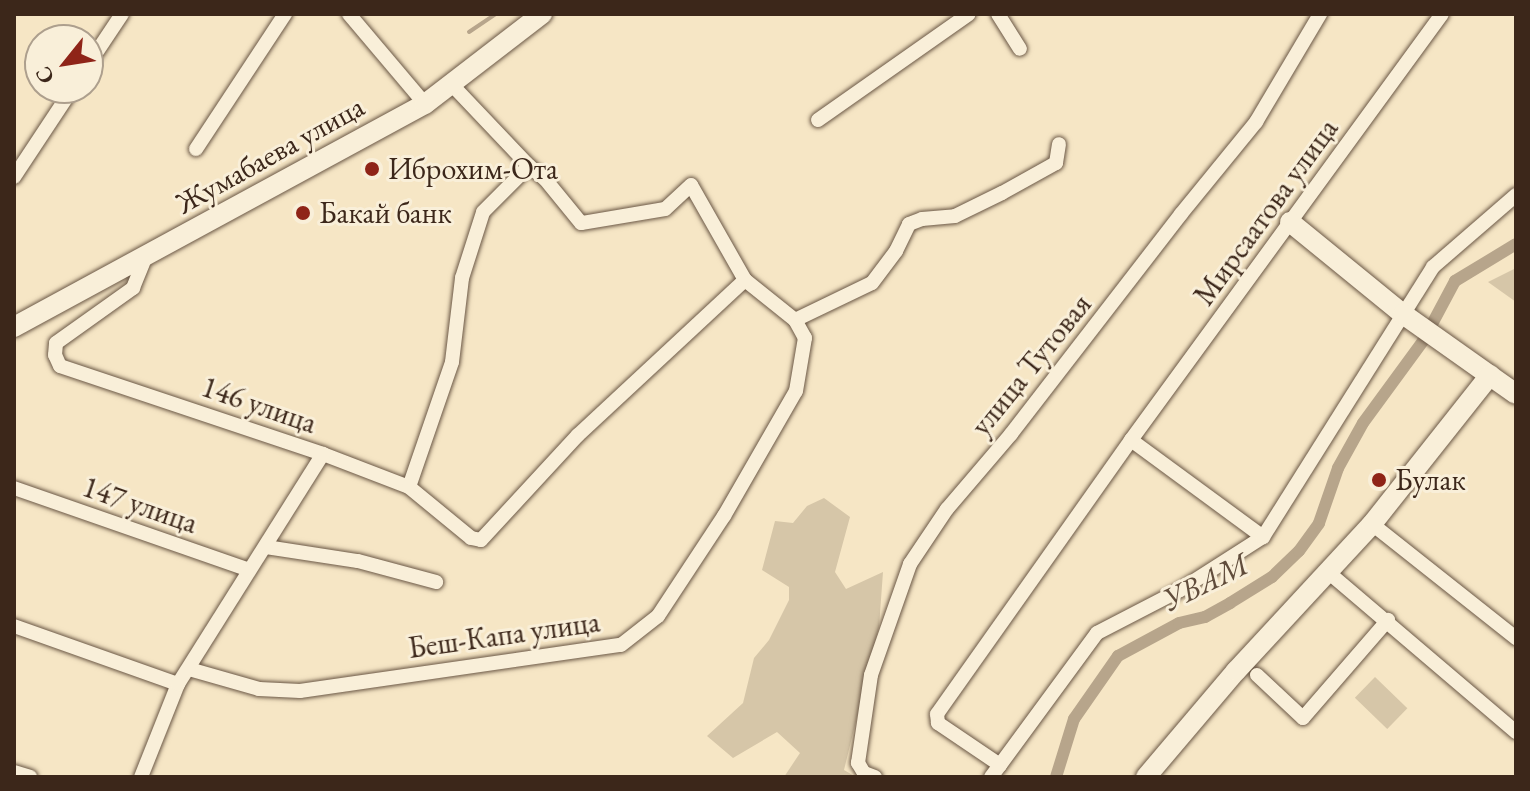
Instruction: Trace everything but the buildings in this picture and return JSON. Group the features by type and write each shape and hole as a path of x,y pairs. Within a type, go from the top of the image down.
{"street":[{"path":"104,41 122,14"},
{"path":"196,149 285,14"},
{"path":"349,14 418,97"},
{"name":"Жумабаева улица","path":"14,327 145,258 418,97 452,85 542,14"},
{"path":"818,120 969,14"},
{"path":"998,14 1020,49"},
{"name":"улица Тутовая","path":"875,777 864,773 858,763 871,675 910,564 947,509 1011,434 1256,122 1308,29 1320,14"},
{"name":"Мирсаатова улица","path":"996,771 938,723 937,714 1131,440 1442,14"},
{"path":"452,85 545,179 581,223 665,209 691,185 745,280 795,320 872,283 896,251 909,224 922,219 955,216 1002,193 1056,163 1059,144"},
{"path":"14,177 62,104"},
{"path":"409,487 452,362 462,278 483,212 529,166"},
{"path":"996,771 1097,633 1180,590 1263,537 1408,317 1433,267 1516,195"},
{"path":"1290,222 1408,317 1516,394"},
{"name":"146 улица","path":"141,777 178,684 323,454 60,366 55,355 56,343 133,288 145,258"},
{"path":"323,454 409,487 471,538 481,540 578,435 745,280"},
{"name":"Беш-Капа улица","path":"189,669 259,689 300,691 621,645 658,616 724,516 796,391 805,338 795,320"},
{"path":"1146,777 1372,524 1490,375"},
{"path":"1131,440 1263,537"},
{"name":"147 улица","path":"14,488 249,570"},
{"path":"1372,524 1516,638"},
{"path":"266,547 358,561 436,582"},
{"path":"1328,572 1516,732"},
{"path":"1257,675 1303,718 1388,620"},
{"path":"14,626 178,684"},
{"path":"14,772 30,777"}],"shaded area":[{"path":"1516,268 1516,302 1488,282"},
{"path":"824,498 850,517 835,572 846,589 883,572 879,627 844,770 856,777 784,777 800,753 777,732 733,758 707,736 743,703 754,658 769,640 789,600 789,587 762,570 775,521 793,523 807,506"},
{"path":"1375,677 1407,708 1387,729 1355,698"}],"waterway":[{"path":"469,32 496,14"},
{"name":"УВАМ","path":"1056,777 1074,719 1118,656 1179,623 1205,617 1230,603 1272,577 1299,551 1319,523 1338,468 1363,423 1423,341 1455,281 1516,244"}],"place":[{"name":"Иброхим-Ота","path":"372,169"},
{"name":"Бакай банк","path":"303,213"},
{"name":"Булак","path":"1379,480"}]}
